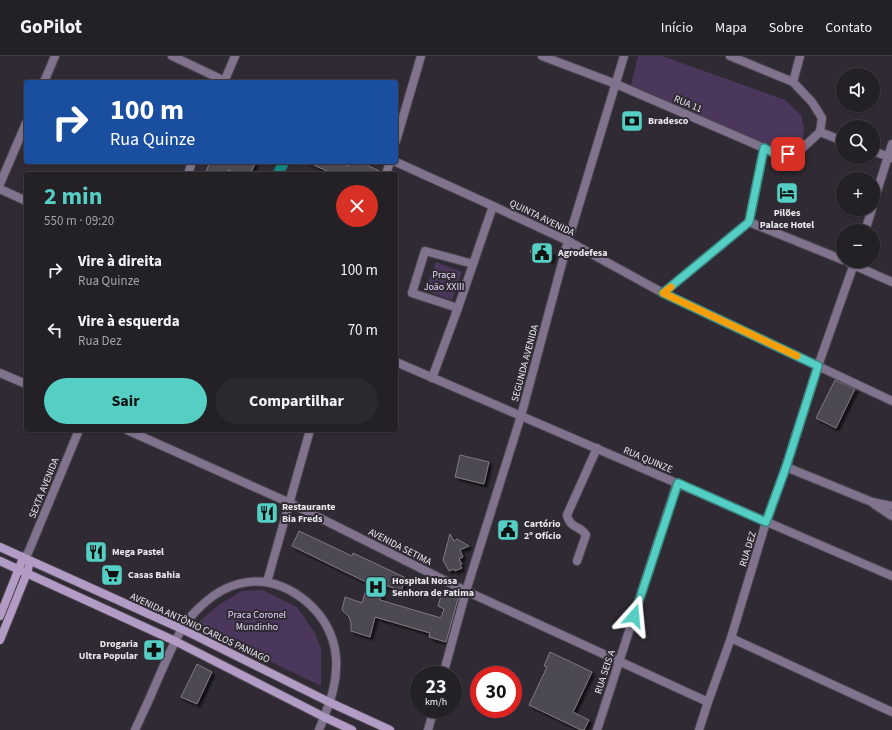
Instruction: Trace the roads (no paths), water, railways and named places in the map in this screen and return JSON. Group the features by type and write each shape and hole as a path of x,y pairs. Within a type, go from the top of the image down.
{"main road":[{"name":"AVENIDA ANTÔNIO CARLOS PANIAGO","path":"0,547 27,557 82,584 182,629 331,703 390,730"},
{"name":"SEXTA AVENIDA","path":"0,616 18,570 27,557"},
{"name":"SEXTA AVENIDA","path":"0,640 27,574 27,557"},
{"path":"0,561 175,641 352,730"},
{"path":"76,596 82,584"}],"street":[{"path":"45,80 55,56"},
{"path":"172,56 221,80"},
{"path":"226,80 235,56"},
{"path":"398,134 421,56"},
{"name":"RUA 11","path":"542,56 616,84 780,156 797,153 820,132"},
{"name":"SEGUNDA AVENIDA","path":"445,666 466,591 521,416 568,241 624,56"},
{"path":"730,56 793,82 812,102 822,118 820,132 836,138"},
{"path":"793,82 800,56"},
{"path":"0,184 24,128"},
{"path":"880,185 890,158 892,144"},
{"path":"663,293 749,222 764,148"},
{"path":"880,154 890,158"},
{"name":"QUINTA AVENIDA","path":"398,163 568,241 663,293 892,401"},
{"path":"0,189 24,200"},
{"path":"432,378 493,206"},
{"path":"749,222 836,258"},
{"path":"458,308 412,293 425,251 473,264"},
{"name":"RUA DEZ","path":"700,730 708,702 731,638 766,522 786,467 818,366 853,268"},
{"path":"865,268 892,282"},
{"name":"RUA QUINZE","path":"398,363 892,576"},
{"path":"0,373 24,383"},
{"name":"SEXTA AVENIDA","path":"27,557 78,432"},
{"name":"AVENIDA SETIMA","path":"131,432 290,503 466,591 620,660 708,702"},
{"path":"267,582 309,432"},
{"path":"577,561 586,535 584,531 571,525 568,521 567,515 597,448"},
{"path":"786,467 872,502 892,506"},
{"name":"RUA SEIS A","path":"598,730 678,483"},
{"path":"872,502 892,516"},
{"path":"136,730 175,641 182,629 200,607 212,597 238,584 250,582 267,582 282,586 298,594 323,618 331,635 336,655 336,675 331,703 319,730"},
{"path":"731,638 892,712"},
{"path":"428,730 431,718"}],"place":[{"name":"Bradesco","path":"632,121"},
{"name":"Pilões Palace Hotel","path":"787,193"},
{"name":"Agrodefesa","path":"542,253"},
{"name":"Restaurante Bia Freds","path":"267,513"},
{"name":"Cartório 2º Ofício","path":"508,530"},
{"name":"Mega Pastel","path":"96,552"},
{"name":"Casas Bahia","path":"112,575"},
{"name":"Hospital Nossa Senhora de Fatima","path":"376,587"},
{"name":"Drogaria Ultra Popular","path":"154,650"}],"park label":[{"name":"Praça João XXIII","path":"444,280"},
{"name":"Praca Coronel Mundinho","path":"257,620"}]}
